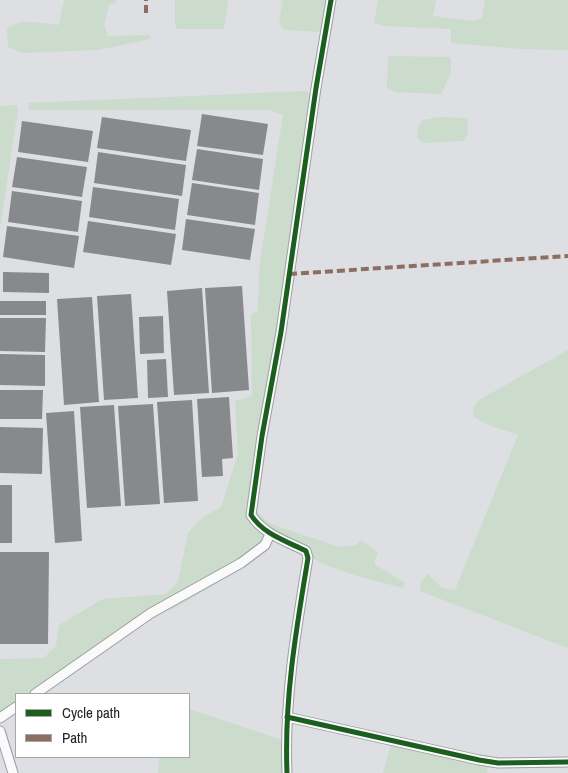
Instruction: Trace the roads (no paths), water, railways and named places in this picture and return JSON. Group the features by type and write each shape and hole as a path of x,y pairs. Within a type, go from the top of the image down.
{"street":[{"path":"287,773 288,690 308,558 306,551 270,534 257,524 252,515 262,436 281,332 314,97 330,0"},
{"path":"36,693 151,613 241,563 265,545 270,534"},
{"path":"0,718 15,708"},
{"path":"287,717 479,760 498,763 568,762"},
{"path":"0,732 13,773"}]}
